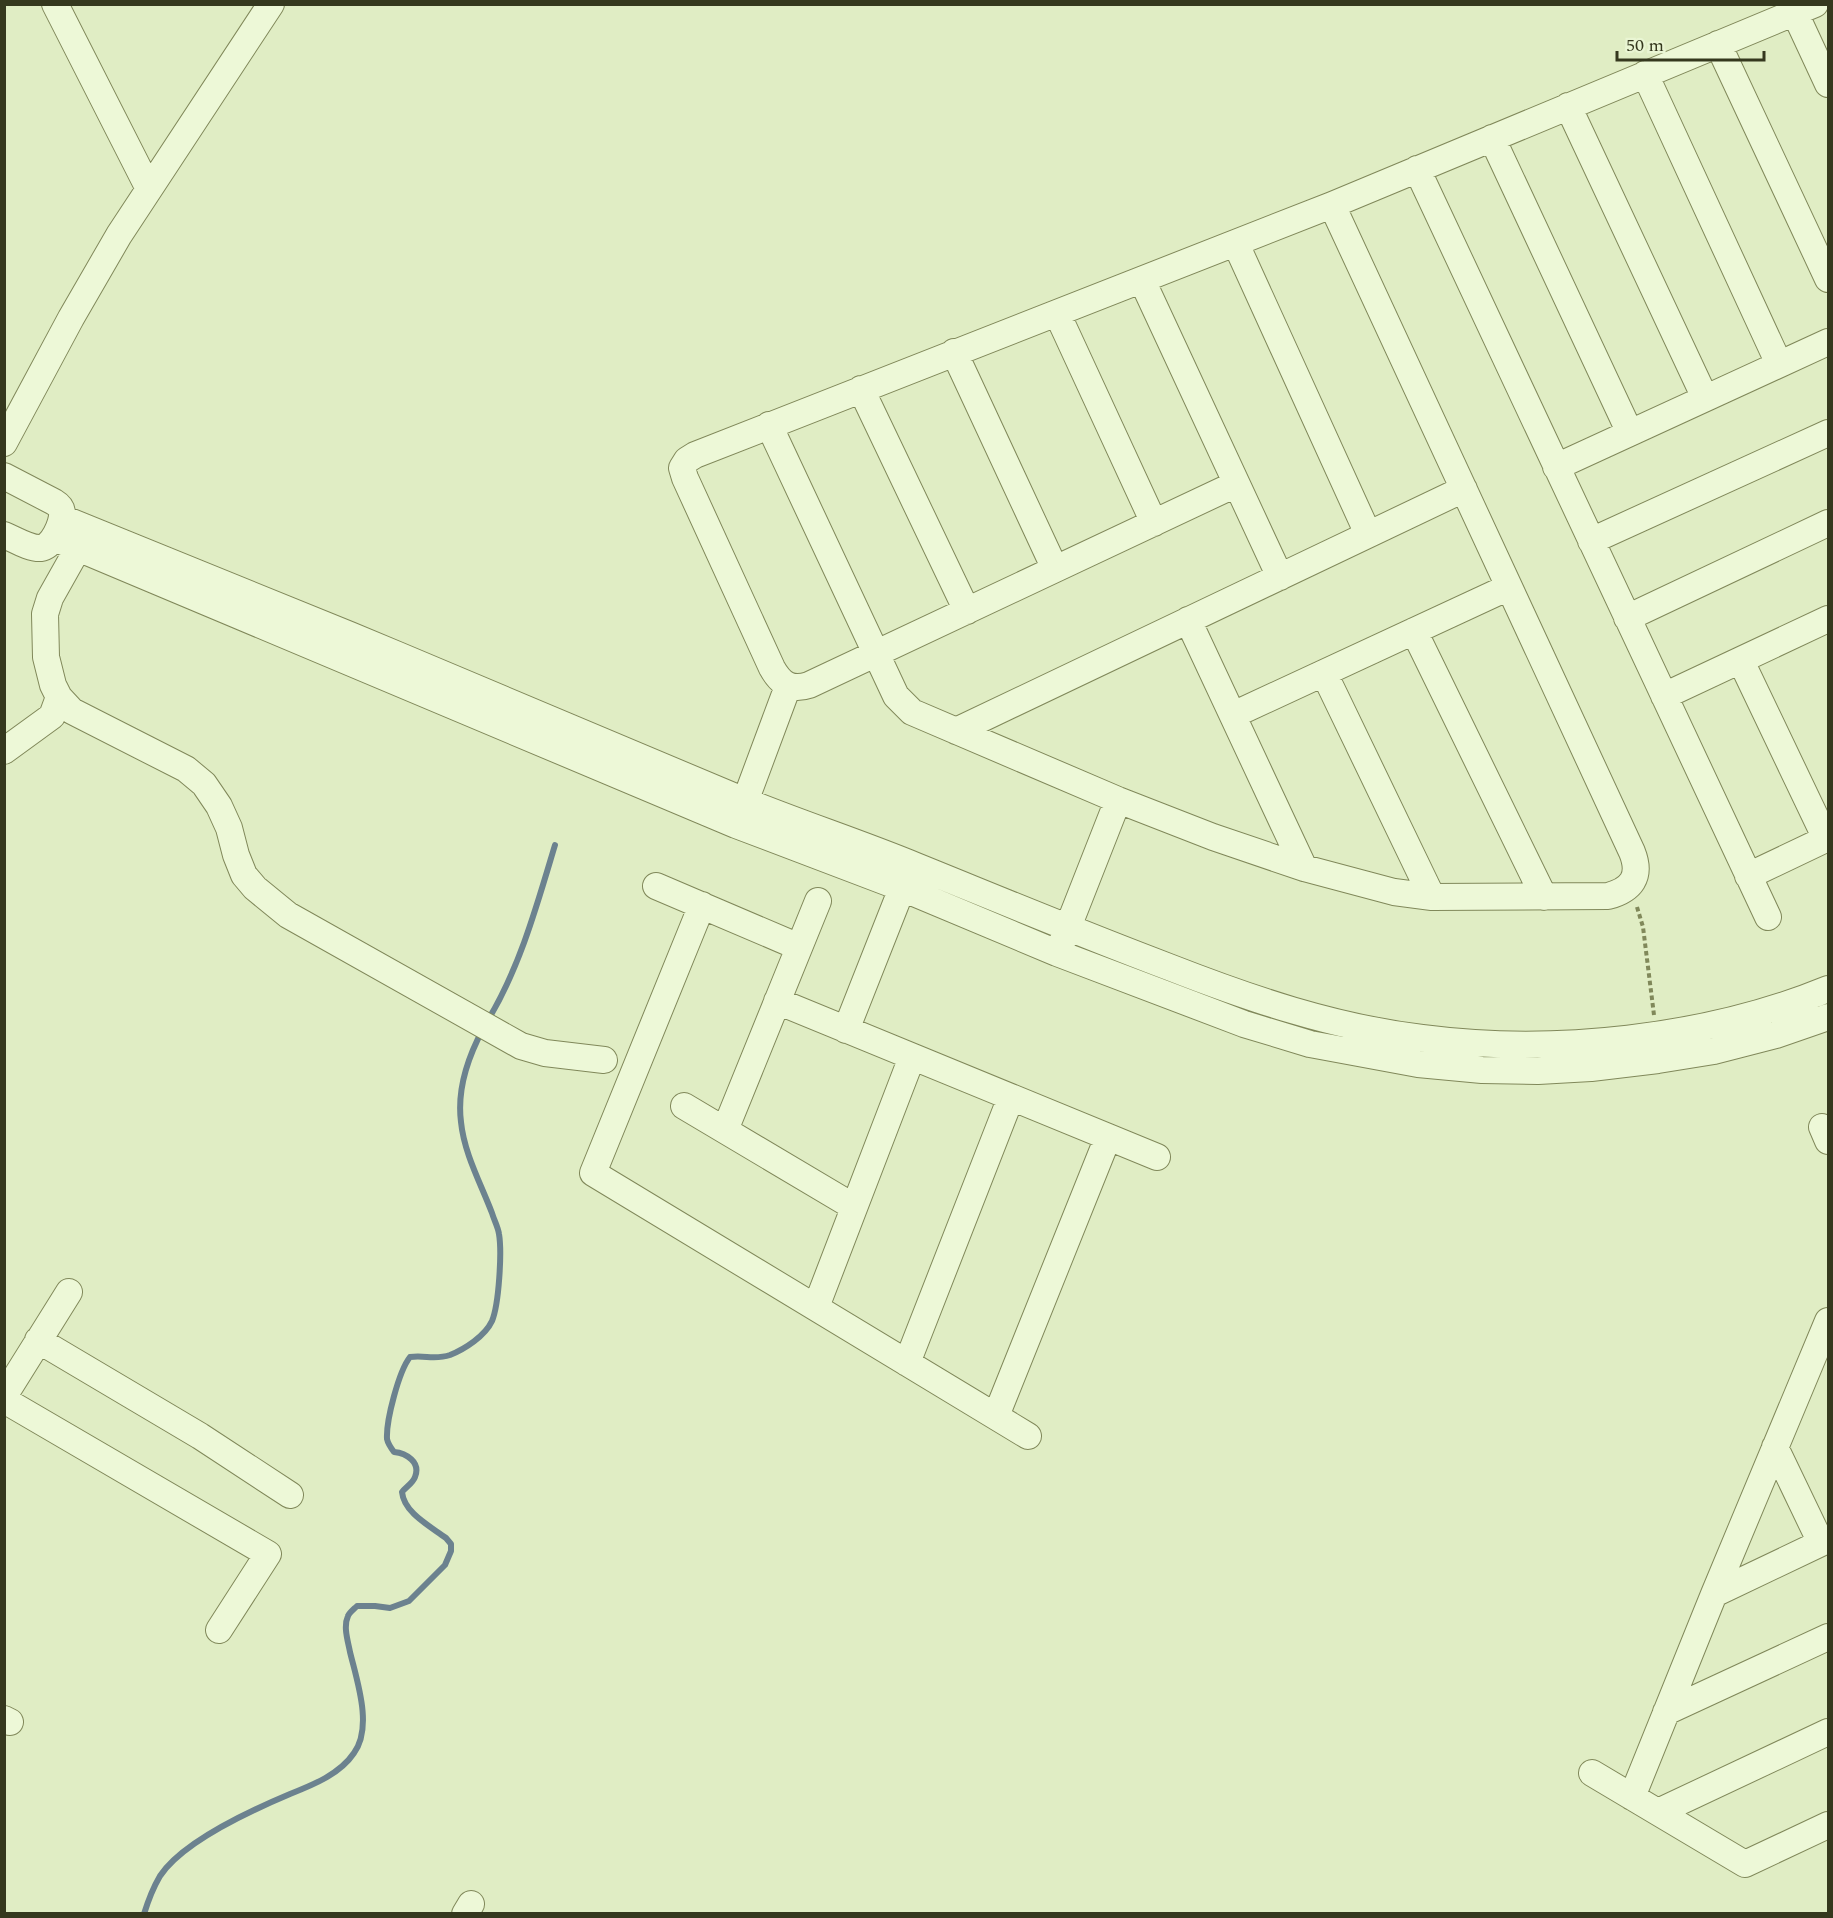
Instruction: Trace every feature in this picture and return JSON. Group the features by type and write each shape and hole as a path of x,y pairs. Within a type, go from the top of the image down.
{"street":[{"path":"55,4 149,189"},
{"path":"4,443 71,318 119,235 271,4"},
{"path":"1236,484 809,685 795,688 782,682 772,668 682,468 687,460 695,455 954,352 1236,244 1805,9 1828,84"},
{"path":"1719,44 1828,279"},
{"path":"1645,74 1779,364"},
{"path":"1568,106 1705,398"},
{"path":"1492,138 1630,433"},
{"path":"1417,169 1768,918"},
{"path":"769,425 896,696 917,715 1118,800 1213,837 1304,868 1394,892 1432,897 1608,896 1619,893 1628,887 1636,872 1636,863 1332,205"},
{"path":"1236,244 1368,534"},
{"path":"1142,280 1280,577"},
{"path":"1057,313 1154,523"},
{"path":"1556,467 1828,342"},
{"path":"954,352 1055,569"},
{"path":"861,389 967,611"},
{"path":"1591,541 1828,433"},
{"path":"4,476 57,504 62,511 58,528 46,546 37,548 4,535"},
{"path":"956,731 1464,489"},
{"path":"1627,618 1828,523"},
{"path":"58,528 736,825 902,888 1057,953 1244,1024 1310,1044 1418,1064 1482,1070 1538,1071 1592,1068 1658,1060 1735,1046 1828,1017"},
{"path":"84,539 50,598 45,614 46,657 53,685 59,697 72,711 186,769 204,784 219,806 229,828 244,875 255,888 288,915 521,1046 545,1053 604,1060"},
{"path":"84,539 349,635 745,801 912,864 1067,929 1252,999 1317,1018 1421,1038 1484,1044 1537,1045 1656,1034 1740,1017 1797,1001 1828,989"},
{"path":"1233,715 1509,587"},
{"path":"1188,620 1304,868"},
{"path":"1664,696 1828,620"},
{"path":"1414,631 1544,897"},
{"path":"1741,660 1827,839 1749,876"},
{"path":"1324,673 1432,897"},
{"path":"736,825 788,686"},
{"path":"4,751 52,716 59,697"},
{"path":"1057,953 1118,800"},
{"path":"846,1030 912,864"},
{"path":"656,886 799,947"},
{"path":"725,1130 818,901"},
{"path":"702,905 593,1173 1028,1436"},
{"path":"777,1001 1157,1157"},
{"path":"1656,1034 1658,1060"},
{"path":"1418,1064 1421,1038"},
{"path":"816,1307 912,1056"},
{"path":"907,1363 1011,1097"},
{"path":"684,1106 854,1207"},
{"path":"996,1416 1108,1137"},
{"path":"69,1292 4,1398 268,1554 219,1630"},
{"path":"1632,1797 1775,1447 1826,1338"},
{"path":"38,1340 200,1436 290,1495"},
{"path":"1714,1593 1821,1543 1775,1447"},
{"path":"1666,1712 1828,1637"},
{"path":"1658,1812 1828,1732"},
{"path":"1592,1773 1745,1864 1828,1825"}],"path":[{"path":"1628,887 1640,912 1643,927 1656,1034"}],"waterway":[{"path":"488,1020 519,957 555,845"},
{"path":"144,1914 160,1876 185,1851 238,1818 325,1778 341,1767 354,1753 360,1742 363,1717 346,1634 349,1615 357,1606 390,1608 409,1601 445,1565 451,1551 451,1544 446,1538 407,1506 402,1492 414,1479 416,1467 408,1456 394,1452 387,1441 387,1431 398,1384 410,1357 440,1357 468,1346 489,1327 494,1313 499,1278 499,1234 466,1145 460,1110 465,1074 483,1029"}]}
